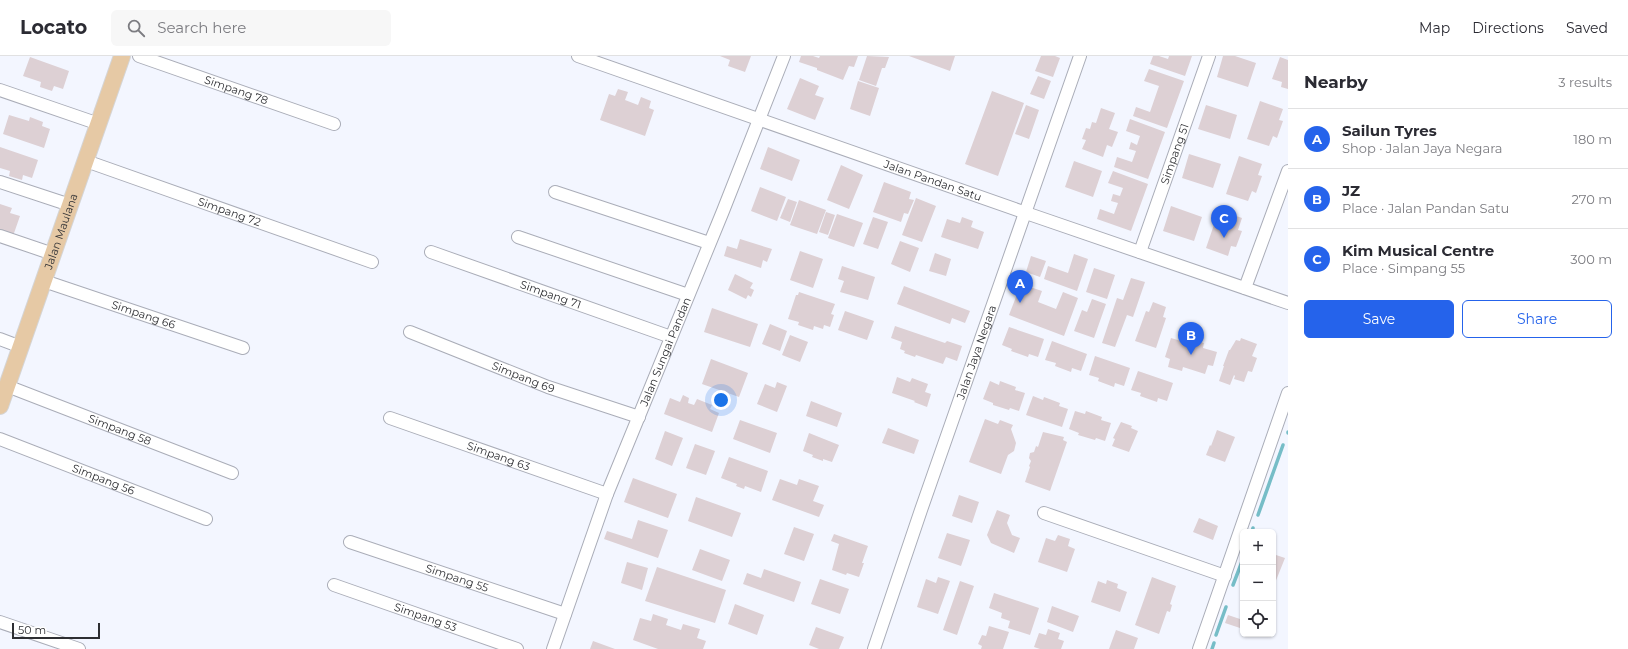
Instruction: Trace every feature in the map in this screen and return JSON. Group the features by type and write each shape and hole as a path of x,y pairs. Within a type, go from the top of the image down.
{"main road":[{"name":"Jalan Maulana","path":"0,406 122,56"}],"street":[{"name":"Simpang 78","path":"139,56 334,124"},
{"name":"Jalan Pandan Satu","path":"578,56 1288,303"},
{"name":"Jalan Sungai Pandan","path":"553,649 607,494 784,56"},
{"name":"Jalan Jaya Negara","path":"874,649 921,510 1080,56"},
{"name":"Simpang 51","path":"1140,252 1209,56"},
{"path":"0,90 98,124"},
{"name":"Simpang 72","path":"86,161 372,262"},
{"path":"1245,288 1288,171"},
{"path":"0,182 70,205"},
{"path":"555,192 709,243"},
{"path":"0,236 53,254"},
{"path":"518,237 688,294"},
{"name":"Simpang 71","path":"431,252 671,337"},
{"name":"Simpang 66","path":"44,281 243,348"},
{"name":"Simpang 69","path":"410,332 548,387 639,417"},
{"path":"0,339 21,347"},
{"name":"Simpang 58","path":"7,386 232,473"},
{"path":"1198,649 1288,393"},
{"name":"Simpang 63","path":"390,418 607,494"},
{"name":"Simpang 56","path":"0,439 206,519"},
{"path":"1044,513 1224,576"},
{"name":"Simpang 55","path":"350,542 565,614"},
{"name":"Simpang 53","path":"334,585 517,649"},
{"path":"0,622 79,649"}],"building":[{"path":"720,56 751,56 745,72 728,66 730,60"},
{"path":"801,56 813,56 819,58 820,56 858,56 854,67 849,66 843,80 817,70 817,68 799,62"},
{"path":"867,56 889,57 885,68 882,68 876,86 859,80"},
{"path":"909,56 955,56 950,71"},
{"path":"1041,56 1055,56 1060,58 1053,77 1035,71"},
{"path":"1153,56 1168,59 1169,56 1192,56 1185,76 1150,64"},
{"path":"1223,56 1235,56 1256,63 1248,87 1217,77"},
{"path":"30,57 69,71 63,89 54,86 52,91 40,87 41,82 23,76"},
{"path":"1280,57 1288,60 1288,89 1281,87 1282,82 1272,79"},
{"path":"1149,69 1184,81 1167,128 1133,116 1136,107 1150,112 1159,86 1144,81"},
{"path":"1038,76 1051,81 1044,99 1030,94"},
{"path":"800,78 819,86 815,95 824,98 815,120 787,109"},
{"path":"858,81 879,88 870,116 850,109"},
{"path":"618,89 628,92 625,100 638,105 641,97 651,101 649,108 654,110 645,136 600,120 609,94 615,96"},
{"path":"992,91 1024,103 998,176 965,164"},
{"path":"1260,101 1283,109 1279,120 1283,121 1277,138 1273,136 1269,146 1247,139"},
{"path":"1026,105 1039,110 1029,139 1015,134"},
{"path":"1206,105 1237,115 1230,139 1198,129"},
{"path":"1101,108 1115,113 1109,129 1118,132 1112,147 1107,145 1103,157 1082,149 1086,140 1082,139 1086,128 1090,129 1092,122 1096,123"},
{"path":"9,115 29,121 30,117 43,122 42,126 50,129 44,148 3,134"},
{"path":"1130,119 1165,132 1148,179 1114,167 1117,157 1132,162 1136,151 1129,149 1131,142 1137,145 1140,136 1126,131"},
{"path":"0,147 38,160 32,178 23,175 22,180 9,176 10,171 0,168"},
{"path":"768,147 800,160 792,181 760,169"},
{"path":"1189,154 1221,164 1213,188 1182,178"},
{"path":"1239,156 1262,164 1258,175 1262,176 1256,193 1252,191 1248,201 1226,194"},
{"path":"1074,161 1102,171 1093,197 1065,187"},
{"path":"841,165 863,175 849,209 827,200"},
{"path":"1113,171 1148,184 1131,231 1097,219 1100,209 1114,214 1118,203 1111,201 1113,194 1120,196 1123,188 1108,183"},
{"path":"884,182 911,192 909,199 914,200 908,214 904,213 901,222 873,212"},
{"path":"760,187 786,197 777,221 751,211"},
{"path":"916,198 936,206 922,242 902,235"},
{"path":"788,199 797,202 790,222 780,218"},
{"path":"799,200 826,210 817,234 790,225"},
{"path":"0,204 12,208 10,213 20,216 13,236 0,232"},
{"path":"1171,206 1202,217 1194,241 1163,231"},
{"path":"1219,210 1242,218 1238,230 1242,231 1236,247 1231,246 1228,256 1206,248"},
{"path":"826,212 835,215 828,235 819,232"},
{"path":"837,214 863,223 854,247 828,238"},
{"path":"873,217 888,222 878,249 863,244"},
{"path":"962,217 973,221 971,227 984,232 978,249 941,237 947,219 960,223"},
{"path":"740,239 772,249 767,262 763,260 761,268 724,256 727,246 737,249"},
{"path":"900,241 919,248 910,272 891,264"},
{"path":"800,251 823,259 813,288 790,280"},
{"path":"935,253 951,259 946,276 929,271"},
{"path":"1074,254 1088,259 1077,291 1044,279 1048,266 1068,273"},
{"path":"1031,256 1046,261 1040,277 1026,272"},
{"path":"842,266 875,277 868,300 840,292 844,281 838,279"},
{"path":"1094,268 1115,275 1107,299 1086,292"},
{"path":"735,274 753,283 750,288 754,290 751,297 748,295 746,299 728,290"},
{"path":"1131,278 1145,282 1133,317 1127,315 1115,347 1102,343 1117,298 1123,300"},
{"path":"1021,284 1042,291 1038,302 1056,309 1063,292 1078,298 1064,336 1009,315"},
{"path":"904,286 970,311 965,323 952,318 950,324 897,304"},
{"path":"799,292 835,304 831,314 834,315 830,327 824,325 823,329 814,326 813,330 798,325 799,322 788,319 796,295 798,295"},
{"path":"1092,299 1106,304 1094,338 1074,331 1082,310 1087,312"},
{"path":"1153,302 1166,307 1163,317 1166,318 1156,348 1135,341 1146,311 1149,312"},
{"path":"712,308 758,324 750,347 704,332"},
{"path":"845,311 874,321 867,340 838,330"},
{"path":"770,324 787,331 780,351 762,344"},
{"path":"895,326 945,343 947,341 962,346 957,361 946,357 943,364 916,355 915,357 904,353 905,351 900,349 902,342 891,338"},
{"path":"1009,327 1044,339 1038,357 1029,354 1028,357 1011,351 1012,349 1002,345"},
{"path":"790,335 808,342 800,362 782,355"},
{"path":"1171,338 1191,344 1193,340 1204,343 1203,348 1217,352 1213,366 1208,365 1205,374 1183,367 1182,371 1168,367 1170,359 1165,357"},
{"path":"1241,338 1257,344 1252,356 1257,358 1252,372 1248,371 1244,382 1234,379 1234,375 1230,385 1219,381 1229,350 1236,340 1240,341"},
{"path":"1052,341 1087,354 1081,371 1072,368 1071,372 1055,366 1056,363 1045,360"},
{"path":"1095,356 1130,368 1124,386 1115,383 1114,387 1098,381 1099,378 1089,375"},
{"path":"711,359 748,373 739,397 702,384"},
{"path":"1138,371 1173,383 1167,401 1158,398 1157,402 1140,396 1141,393 1131,390"},
{"path":"897,377 910,382 912,378 928,384 925,392 931,394 927,407 892,393"},
{"path":"990,381 999,385 1000,381 1016,387 1015,390 1025,393 1019,411 1010,408 1009,410 993,405 993,403 983,399"},
{"path":"777,382 787,386 777,412 757,404 765,384 775,388"},
{"path":"683,395 689,398 688,403 694,405 697,399 712,405 710,409 719,413 712,432 664,414 670,398 680,402"},
{"path":"1033,396 1043,400 1044,397 1060,403 1059,406 1068,409 1062,427 1026,415"},
{"path":"811,401 842,413 837,427 806,416"},
{"path":"1075,411 1085,414 1086,411 1102,417 1101,420 1111,423 1105,441 1078,435 1079,433 1069,429"},
{"path":"985,419 998,424 1000,420 1013,425 1011,429 1016,443 1014,451 1008,455 1001,474 969,462"},
{"path":"740,420 777,433 770,453 733,439"},
{"path":"1121,422 1132,426 1131,428 1138,431 1129,452 1112,446 1115,439 1113,438"},
{"path":"888,428 919,440 914,454 882,443"},
{"path":"1217,430 1235,437 1225,462 1206,455"},
{"path":"665,431 683,438 672,466 655,459"},
{"path":"1043,432 1064,437 1063,440 1067,442 1050,491 1025,482 1030,467 1030,453 1034,452 1036,446 1038,447"},
{"path":"809,433 839,445 832,462 823,459 823,461 812,457 813,455 803,451"},
{"path":"695,444 715,451 706,475 686,468"},
{"path":"729,457 768,471 761,492 745,486 744,489 736,486 737,484 721,478"},
{"path":"633,478 677,494 668,518 624,502"},
{"path":"780,479 797,485 799,479 819,486 813,501 824,505 819,517 772,500"},
{"path":"959,495 979,502 972,523 952,516"},
{"path":"696,497 741,513 732,537 688,521"},
{"path":"997,510 1010,515 1007,523 1012,535 1020,538 1014,553 991,543 987,535"},
{"path":"1199,518 1218,526 1213,540 1193,532"},
{"path":"638,520 668,530 658,558 604,539 607,531 632,539"},
{"path":"794,527 814,534 804,561 784,554"},
{"path":"947,533 970,540 961,566 938,558"},
{"path":"834,534 868,546 859,577 847,573 846,575 832,570 839,544 831,541"},
{"path":"1058,535 1070,539 1068,546 1075,549 1067,572 1038,562 1046,538 1055,541"},
{"path":"700,549 730,560 722,581 692,570"},
{"path":"1276,555 1285,558 1276,580"},
{"path":"627,562 648,568 642,590 621,583"},
{"path":"657,567 726,590 715,623 645,601"},
{"path":"764,569 801,582 794,602 743,584 747,573 761,578"},
{"path":"938,577 950,581 938,614 917,607 926,579 936,583"},
{"path":"1152,577 1176,586 1170,604 1172,605 1170,612 1167,611 1159,634 1135,625"},
{"path":"820,579 849,589 840,614 811,604"},
{"path":"1107,580 1118,584 1117,588 1127,592 1120,612 1091,602 1098,581 1106,584"},
{"path":"960,581 974,586 957,635 943,630"},
{"path":"994,593 1039,608 1030,635 1008,628 1010,621 1001,618 1002,613 989,608"},
{"path":"735,604 764,615 757,635 728,624"},
{"path":"1052,606 1079,616 1073,632 1047,622"},
{"path":"653,614 668,619 666,625 681,630 683,624 700,629 697,638 706,641 703,649 658,649 633,640 640,618 651,621"},
{"path":"1228,615 1240,619 1240,628 1225,623"},
{"path":"989,626 1009,632 1003,649 981,649 982,646 978,644 982,635 986,636"},
{"path":"816,627 844,637 839,649 819,649 809,645"},
{"path":"1048,629 1060,633 1058,639 1064,641 1061,649 1040,649 1034,647 1039,633 1046,635"},
{"path":"1116,630 1138,638 1134,649 1109,649"},
{"path":"593,641 615,649 590,649"}],"waterway":[{"path":"1258,515 1283,445"},
{"path":"1233,585 1241,565"},
{"path":"1216,635 1226,607"},
{"path":"1212,649 1214,643"}],"place":[{"name":"Kim Musical Centre","path":"1224,238"},
{"name":"Sailun Tyres","path":"1020,303"},
{"name":"JZ","path":"1191,355"}]}
